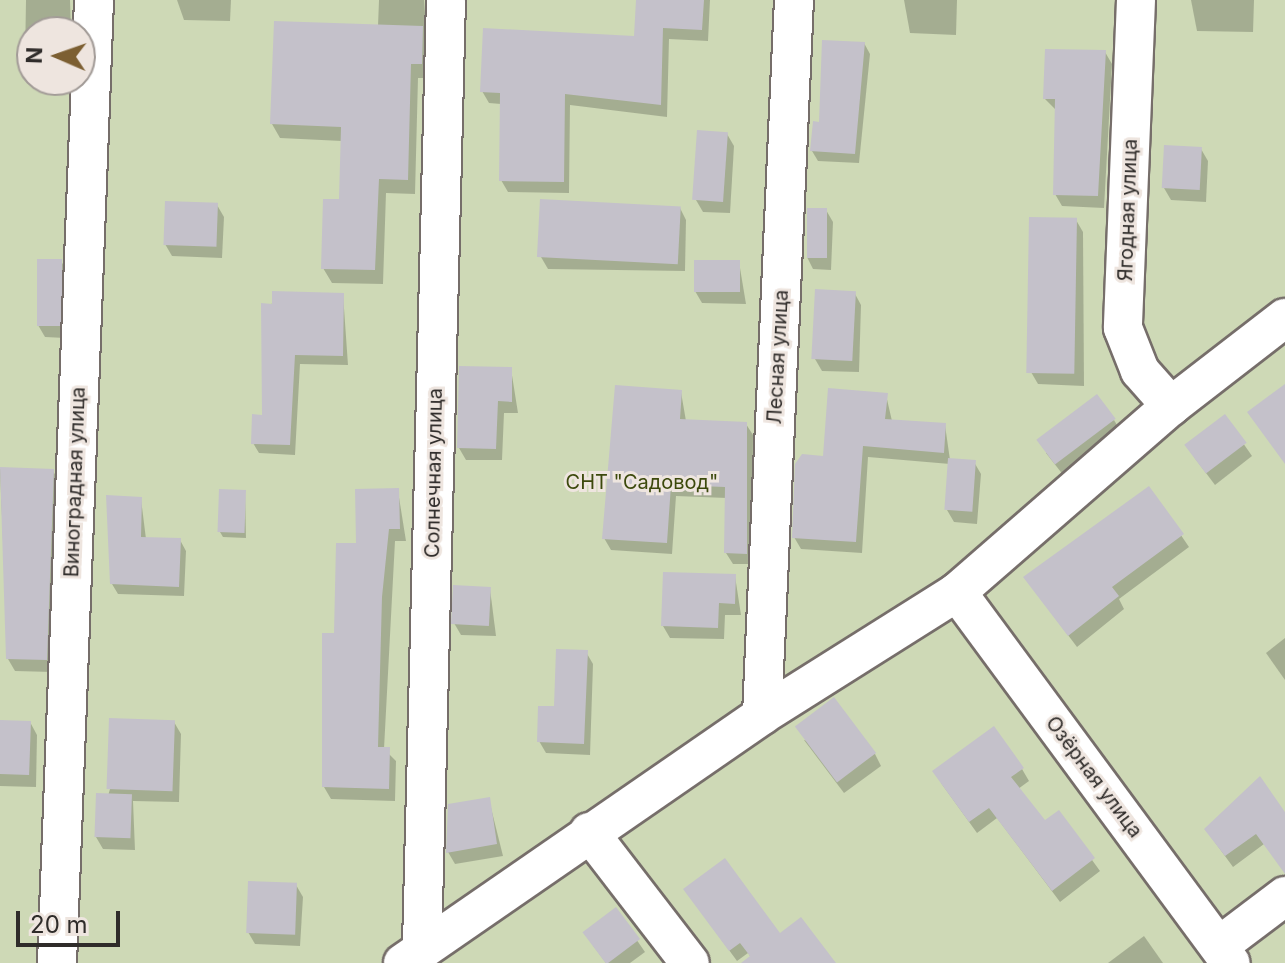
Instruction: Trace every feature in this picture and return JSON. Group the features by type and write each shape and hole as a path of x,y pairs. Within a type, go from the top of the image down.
{"street":[{"name":"Виноградная улица","path":"57,963 94,0"},
{"name":"Солнечная улица","path":"412,954 446,0"},
{"name":"Лесная улица","path":"762,715 794,0"},
{"name":"Ягодная улица","path":"1136,0 1123,328 1140,371 1171,406"},
{"path":"412,954 762,715 957,592 1171,406 1285,318"},
{"name":"Озёрная улица","path":"957,592 1225,955"},
{"path":"589,832 690,963"},
{"path":"1225,955 1285,896"}],"green space":[{"name":"СНТ \"Садовод\"","path":"0,0 1285,0 1285,963 0,963"}],"building":[{"path":"636,0 704,0 702,30 663,28 661,105 565,94 564,182 499,181 500,93 480,92 483,28 634,36"},
{"path":"274,21 423,26 422,64 411,64 408,180 379,179 375,270 321,269 323,199 339,199 341,127 270,124"},
{"path":"822,40 865,42 855,154 810,151 813,121 819,122"},
{"path":"1045,49 1106,50 1098,196 1053,195 1055,99 1043,99"},
{"path":"697,130 728,132 723,202 692,200"},
{"path":"1164,145 1202,147 1200,190 1162,188"},
{"path":"540,199 681,206 678,264 537,257"},
{"path":"165,201 218,203 216,247 163,245"},
{"path":"807,208 827,208 827,258 807,258"},
{"path":"1029,217 1077,218 1074,374 1026,373"},
{"path":"37,259 62,259 62,326 37,326"},
{"path":"694,260 740,260 740,292 694,292"},
{"path":"815,289 856,291 852,361 811,359"},
{"path":"272,291 344,293 343,356 295,355 290,445 251,444 252,414 262,415 261,303 272,304"},
{"path":"459,366 512,367 512,402 498,401 496,449 457,448"},
{"path":"1285,384 1285,464 1247,412"},
{"path":"615,385 682,390 680,419 747,422 747,554 724,553 725,487 671,485 667,543 602,539"},
{"path":"828,388 888,393 885,419 946,423 944,453 863,446 856,542 792,538 795,464 802,454 823,456"},
{"path":"1097,394 1116,419 1055,464 1036,440"},
{"path":"1225,414 1247,443 1206,473 1184,445"},
{"path":"948,458 976,460 972,512 944,510"},
{"path":"0,467 54,469 47,660 6,659"},
{"path":"1149,486 1184,534 1112,587 1119,596 1068,636 1023,577"},
{"path":"399,488 400,529 389,529 382,597 378,747 390,747 389,789 322,787 322,633 334,633 336,543 356,543 355,489"},
{"path":"219,489 246,490 244,533 217,532"},
{"path":"106,495 142,497 141,537 181,538 179,587 110,584"},
{"path":"663,572 736,574 735,604 719,603 718,628 661,626"},
{"path":"453,585 491,587 489,626 451,624"},
{"path":"556,649 588,650 584,744 537,742 538,706 554,706"},
{"path":"834,697 876,753 837,782 795,726"},
{"path":"109,718 175,720 172,791 107,789"},
{"path":"0,720 31,721 29,775 0,774"},
{"path":"994,726 1024,768 1011,777 1045,820 1059,810 1095,858 1052,891 989,808 969,822 932,771"},
{"path":"1260,776 1285,812 1285,874 1256,834 1225,856 1204,829"},
{"path":"96,793 132,794 130,838 94,837"},
{"path":"490,797 497,844 446,853 448,804"},
{"path":"725,858 780,933 801,917 836,963 741,963 750,956 740,943 729,951 683,889"},
{"path":"248,881 297,883 295,935 246,933"},
{"path":"616,907 640,939 606,963 582,932"}]}
